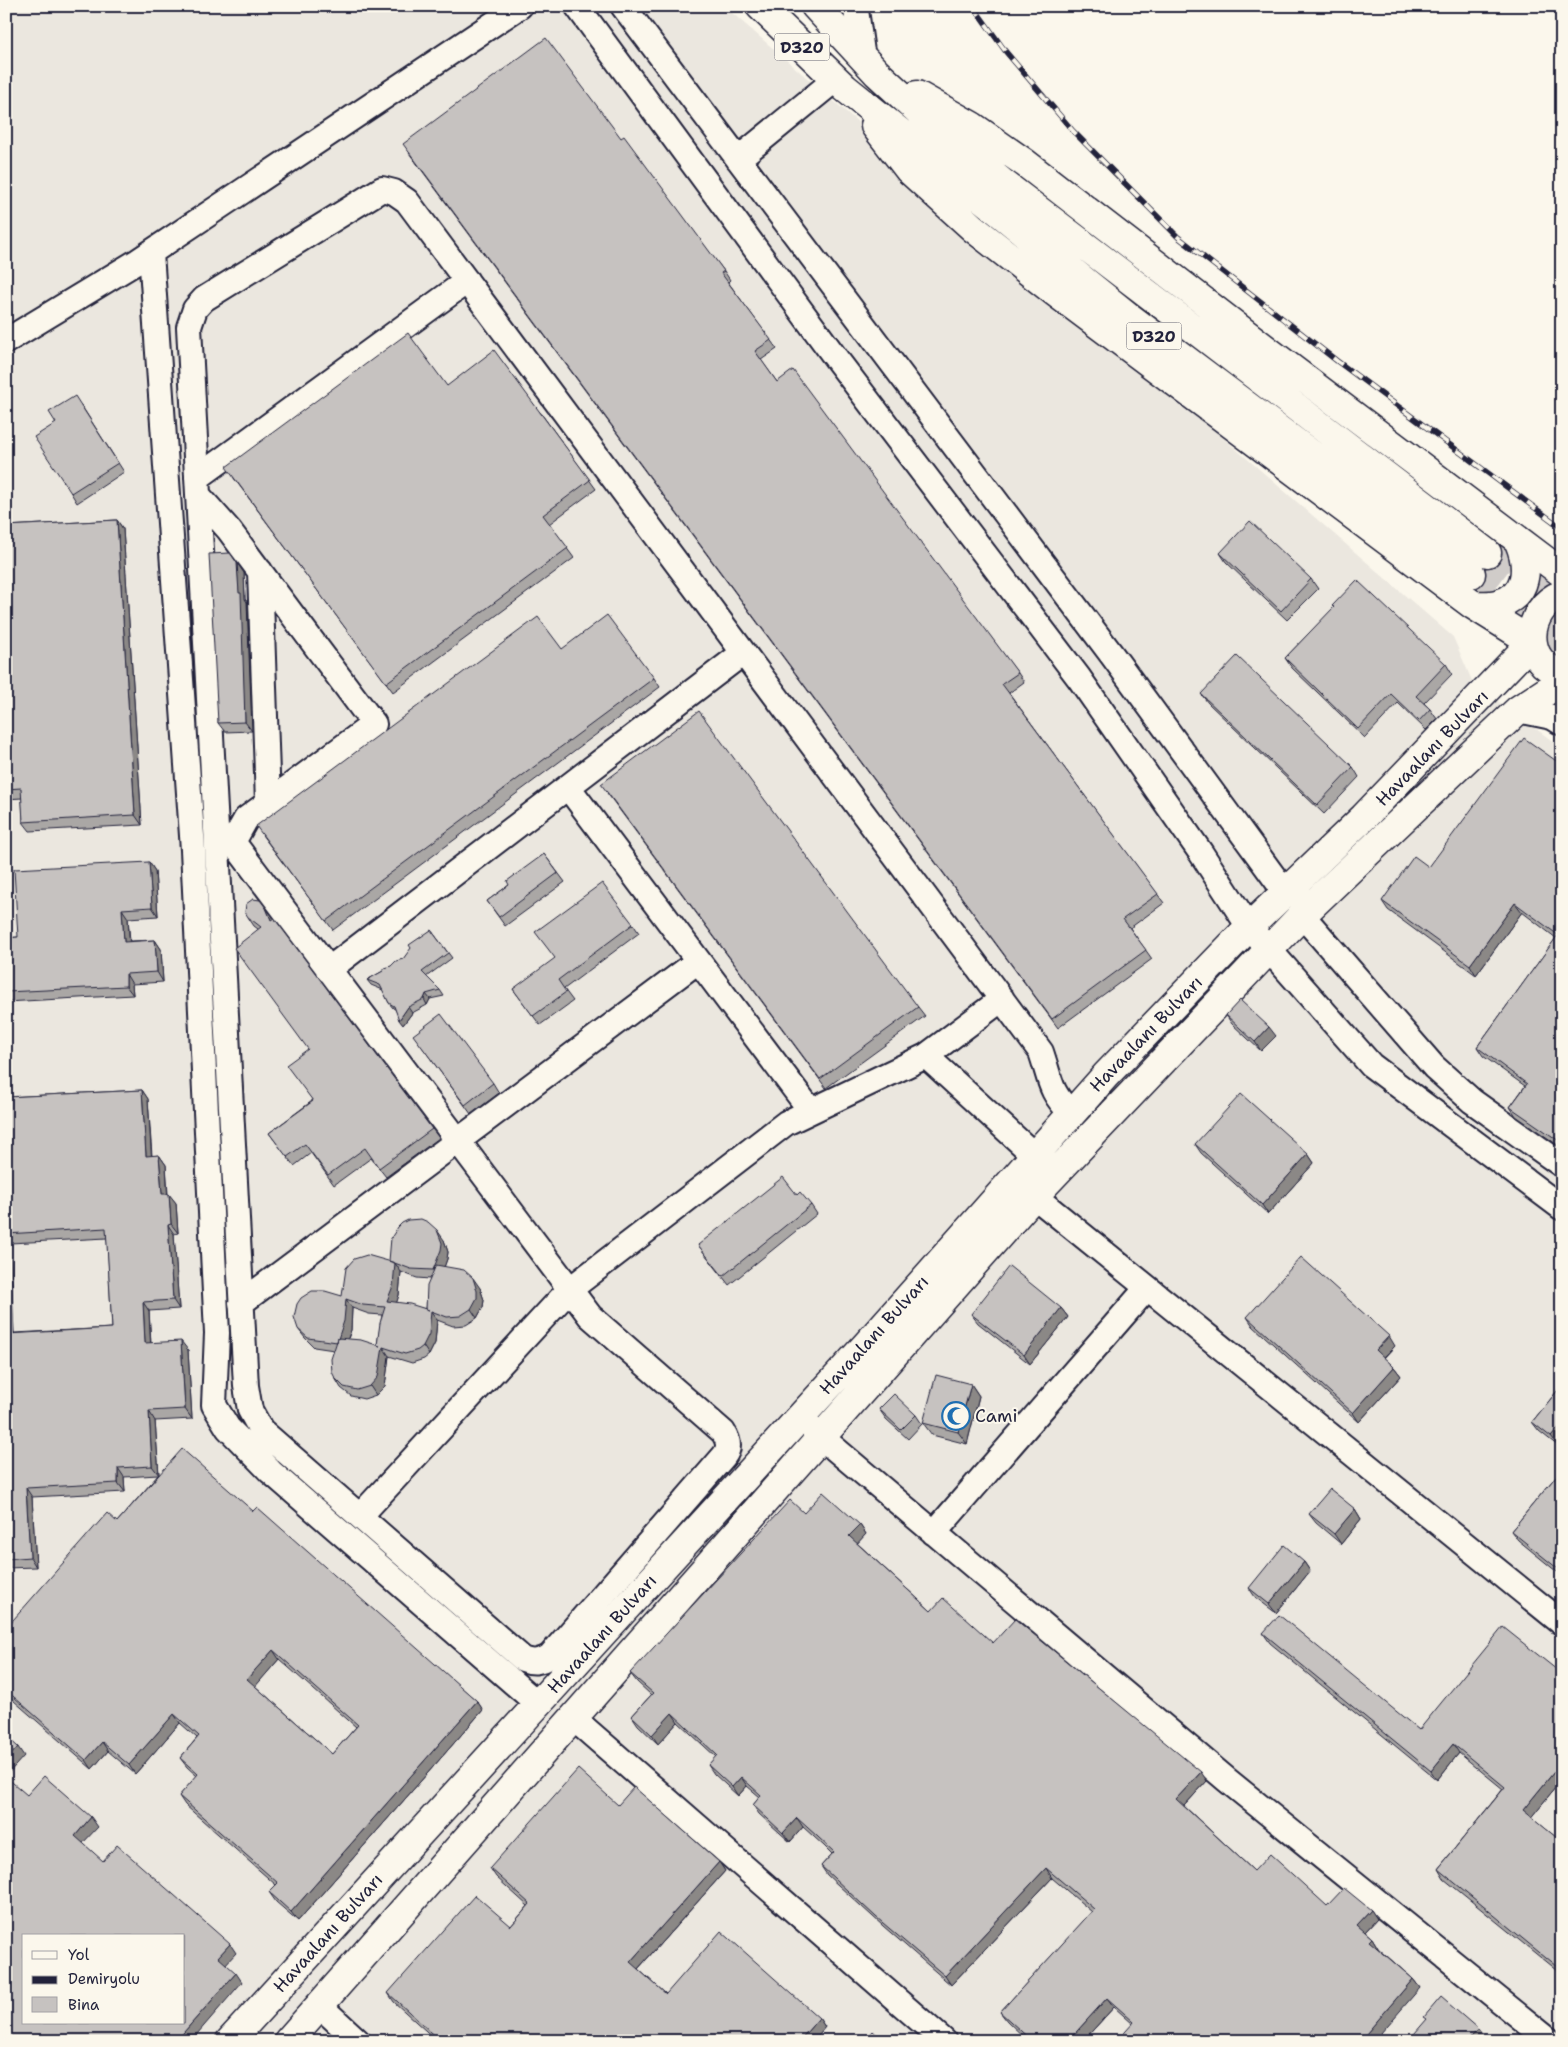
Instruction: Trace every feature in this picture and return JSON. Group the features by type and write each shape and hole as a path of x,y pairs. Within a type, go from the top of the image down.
{"main road":[{"name":"D320","path":"760,6 840,83 1129,317 1471,574"},
{"name":"D320","path":"815,6 870,66 939,130 1003,183 1487,553"},
{"path":"870,66 972,126 1025,163 1267,350 1562,573"},
{"path":"840,83 909,170 973,228 1056,294 1473,605 1532,642"},
{"path":"1473,605 1500,603 1508,600 1520,587 1525,576 1526,563 1519,542"},
{"path":"1562,594 1542,606 1535,616 1532,629 1532,642 1537,654 1545,665 1562,674"},
{"name":"Havaalanı Bulvarı","path":"230,2041 800,1417 1071,1113 1249,927 1364,817 1532,642"},
{"name":"Havaalanı Bulvarı","path":"288,2041 1034,1196 1302,915 1518,710 1562,681"},
{"path":"1285,892 1302,915"},
{"path":"1071,1113 1094,1133"},
{"path":"1034,1154 1055,1174"}],"street":[{"path":"6,341 151,253 520,6"},
{"path":"577,6 838,360 1079,678 1201,853 1249,927 1371,1065 1562,1208"},
{"path":"623,6 1106,647 1285,892"},
{"path":"853,6 856,10 870,66"},
{"path":"738,159 840,83"},
{"path":"225,842 328,970 590,1316 724,1432 728,1444 724,1456 550,1656 538,1662 523,1659 261,1430 254,1420 247,1399 241,1303 225,842 198,486 189,327 195,309 204,299 382,189 394,192 407,200 1041,1052 1052,1089 1058,1100 1071,1113"},
{"path":"151,253 193,850 217,1333 214,1405 228,1428 272,1472 538,1704"},
{"path":"198,486 467,281"},
{"path":"198,486 374,724 246,819 225,842"},
{"path":"260,571 268,803"},
{"path":"328,970 743,652"},
{"path":"1518,710 1552,716 1562,723"},
{"path":"568,787 811,1111"},
{"path":"1302,915 1434,1067 1472,1100 1562,1165"},
{"path":"241,1303 698,961"},
{"path":"360,1516 569,1290 786,1123 926,1056 1002,999"},
{"path":"926,1056 1034,1154"},
{"path":"1014,1176 1034,1196 1562,1624"},
{"path":"934,1533 1147,1288"},
{"path":"800,1417 821,1437 1227,1780 1550,2041"},
{"path":"573,1718 944,2041"},
{"path":"320,2006 358,2041"}],"shaded area":[{"path":"6,6 724,6 1453,637 1473,683 1562,748 1562,2041 6,2041"}],"building":[{"path":"546,38 621,138 624,136 724,271 721,273 771,340 755,351 777,382 793,370 1018,673 1002,684 1158,894 1123,919 1146,950 1052,1019 403,144"},
{"path":"408,333 447,386 494,350 590,480 543,515 568,548 386,683 226,467"},
{"path":"75,396 118,463 71,493 34,437 56,423 49,412"},
{"path":"117,520 135,815 23,822 21,788 6,789 6,526"},
{"path":"1250,521 1311,579 1281,611 1220,553"},
{"path":"230,553 237,563 239,593 241,593 245,722 218,723 209,554"},
{"path":"1357,580 1446,664 1416,696 1430,709 1419,721 1391,694 1358,729 1285,658"},
{"path":"607,615 654,678 326,921 256,826 538,617 562,649"},
{"path":"1237,656 1353,767 1317,805 1201,694"},
{"path":"699,711 918,1007 820,1079 601,784"},
{"path":"1524,738 1562,765 1562,1143 1510,1107 1527,1084 1477,1047 1558,935 1515,903 1470,965 1382,901 1414,856 1429,867"},
{"path":"544,854 558,873 499,917 487,901 509,885 507,881"},
{"path":"149,862 152,907 122,909 124,942 155,940 157,972 126,974 126,986 6,992 6,938 18,937 14,869"},
{"path":"602,883 633,924 558,980 566,992 533,1016 513,989 555,958 535,932"},
{"path":"253,899 260,900 271,920 274,918 432,1129 379,1168 365,1148 328,1175 305,1144 287,1157 269,1133 313,1101 286,1065 308,1049 234,948 261,927 248,917 245,912 246,904"},
{"path":"431,930 448,953 422,972 440,990 426,994 424,999 408,1007 399,1020 394,1006 389,1003 380,985 367,980 396,961 403,959 411,948 409,945"},
{"path":"1240,1000 1269,1027 1255,1042 1226,1015"},
{"path":"441,1014 493,1083 465,1105 413,1035"},
{"path":"142,1090 146,1156 159,1155 162,1194 169,1194 171,1224 168,1225 173,1300 143,1302 145,1343 181,1341 185,1409 149,1411 152,1466 118,1468 118,1483 26,1488 30,1557 6,1559 6,1305 7,1334 112,1328 106,1228 6,1234 6,1097"},
{"path":"1241,1094 1308,1154 1262,1205 1195,1144"},
{"path":"783,1177 797,1195 800,1192 811,1205 723,1276 698,1245"},
{"path":"421,1219 437,1230 442,1243 433,1270 411,1269 389,1261 391,1238 398,1227 408,1220"},
{"path":"367,1255 395,1263 393,1286 387,1301 410,1304 429,1310 426,1309 427,1286 436,1265 464,1270 473,1278 477,1298 471,1309 460,1316 447,1317 431,1311 429,1334 423,1346 418,1350 405,1354 383,1347 378,1377 370,1386 357,1390 344,1387 335,1378 332,1372 331,1359 337,1342 308,1338 298,1329 294,1317 297,1304 301,1298 312,1291 325,1291 342,1296 346,1268 354,1259","holes":["346,1299 363,1305 385,1307 380,1323 377,1345 380,1346 361,1340 338,1338 344,1321"]},
{"path":"1301,1257 1389,1336 1376,1350 1394,1367 1353,1413 1247,1317"},
{"path":"1009,1266 1061,1308 1024,1355 971,1314"},
{"path":"936,1375 971,1384 958,1432 923,1423"},
{"path":"1562,1385 1562,1424 1551,1437 1532,1422"},
{"path":"894,1394 916,1415 901,1430 879,1409"},
{"path":"182,1449 253,1511 257,1507 477,1701 291,1912 269,1892 278,1883 179,1796 198,1774 180,1758 199,1736 174,1714 129,1765 102,1742 86,1760 6,1690 6,1628 107,1513 117,1522","holes":["273,1650 358,1725 332,1754 247,1679"]},
{"path":"1562,1469 1562,1572 1511,1531"},
{"path":"1330,1489 1355,1509 1334,1534 1309,1514"},
{"path":"823,1492 860,1525 849,1536 931,1611 943,1598 993,1643 1015,1619 1201,1772 1176,1799 1254,1871 1270,1854 1327,1906 1344,1888 1371,1910 1357,1925 1372,1938 1369,1941 1413,1979 1360,2041 1117,2041 1134,2022 1107,1998 1068,2041 1032,2041 1000,2012 1094,1909 1046,1868 945,1976 876,1917 821,1866 834,1852 797,1818 783,1833 753,1805 761,1795 741,1777 732,1787 708,1765 717,1755 672,1713 652,1735 632,1716 653,1693 630,1673 790,1500 804,1513"},
{"path":"1284,1545 1304,1562 1269,1604 1249,1588"},
{"path":"1279,1615 1419,1730 1503,1627 1562,1674 1562,1779 1554,1772 1523,1810 1562,1842 1562,1971 1438,1869 1505,1787 1453,1744 1431,1771 1263,1633"},
{"path":"6,1736 18,1747 6,1760"},
{"path":"578,1769 618,1805 634,1787 719,1862 630,1962 666,1994 721,1931 819,2018 799,2041 441,2041 388,1993 475,1895 511,1926 530,1904 490,1868"},
{"path":"44,1776 91,1817 75,1836 103,1861 117,1845 230,1944 218,1957 236,1973 176,2041 157,2041 150,2034 145,2041 6,2041 6,1777 27,1795"},
{"path":"1441,1997 1478,2029 1468,2041 1408,2041 1427,2019 1424,2017"},
{"path":"873,2031 884,2041 864,2041"}],"tunnel":[{"path":"1487,553 1562,610"},
{"path":"1471,574 1562,644"}],"railway":[{"path":"973,6 1006,52 1073,131 1178,237 1337,361 1562,528"}],"place":[{"name":"Cami","path":"956,1416"}]}
